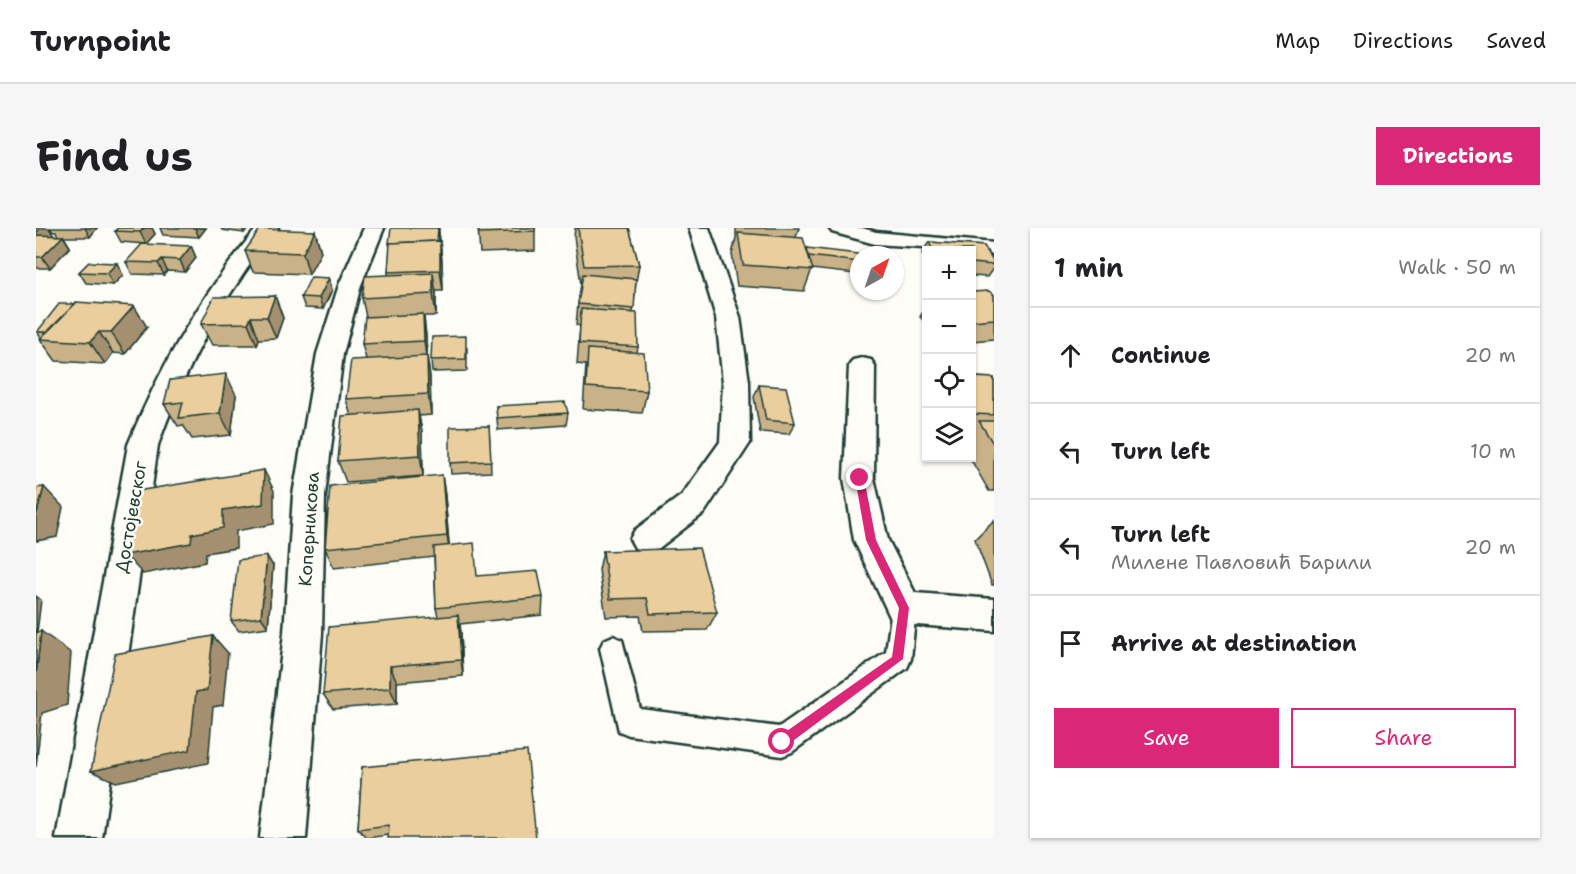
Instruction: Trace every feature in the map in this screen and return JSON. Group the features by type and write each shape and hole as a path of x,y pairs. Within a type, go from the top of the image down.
{"street":[{"name":"Достојевског","path":"79,838 143,445 156,410 214,303 239,263 268,228"},
{"name":"Коперникова","path":"283,838 303,633 309,495 314,460 330,354 350,285 374,228"},
{"path":"647,539 693,504 735,443 736,382 728,317 699,228"},
{"path":"839,228 875,238 994,249"},
{"path":"862,366 861,488 871,540 904,608 994,615"}],"lane":[{"path":"613,648 629,721 782,742 898,659 904,608"}],"building":[{"path":"118,228 144,228 140,232 115,231"},
{"path":"391,228 438,228 437,241 389,243"},
{"path":"478,228 535,228 535,231 479,233"},
{"path":"578,228 629,228 639,265 584,266"},
{"path":"260,229 315,231 303,253 245,251"},
{"path":"738,233 803,238 813,270 743,265"},
{"path":"36,235 63,236 42,257 36,257"},
{"path":"440,241 440,270 388,272 390,243"},
{"path":"929,242 984,246 994,265 976,263 976,246 931,246"},
{"path":"142,244 191,246 180,260 162,259 158,263 126,262"},
{"path":"807,248 850,253 850,261 809,256"},
{"path":"89,262 117,263 107,273 79,272"},
{"path":"433,273 433,294 362,298 365,276"},
{"path":"583,274 636,279 634,309 578,304"},
{"path":"311,277 329,278 319,298 301,297"},
{"path":"989,291 994,295 994,319 976,321 976,292"},
{"path":"275,296 267,317 251,317 248,323 201,324 214,297"},
{"path":"76,302 134,306 111,332 99,332 90,342 40,339"},
{"path":"59,304 75,304 47,332 37,332"},
{"path":"581,309 637,313 638,347 579,343"},
{"path":"423,314 424,341 362,344 365,317"},
{"path":"466,336 466,359 431,360 432,337"},
{"path":"588,349 644,353 647,391 586,387"},
{"path":"427,356 428,394 346,399 351,360"},
{"path":"226,374 220,413 179,418 183,402 164,404 170,380"},
{"path":"976,377 994,378 994,415 976,414"},
{"path":"759,385 786,387 795,423 766,420"},
{"path":"565,402 568,413 497,418 496,406"},
{"path":"418,410 420,455 338,461 342,416"},
{"path":"979,421 994,421 994,445"},
{"path":"489,426 491,461 450,463 450,427"},
{"path":"264,470 263,504 223,510 223,528 192,534 191,543 125,555 137,491"},
{"path":"442,475 447,536 325,548 330,486"},
{"path":"44,487 36,516 36,488"},
{"path":"474,543 477,576 538,571 543,597 436,608 434,547"},
{"path":"699,548 717,612 650,614 647,598 610,599 603,551"},
{"path":"267,556 261,617 231,621 238,560"},
{"path":"458,615 461,660 390,666 390,688 323,694 329,627"},
{"path":"41,631 36,675 36,633"},
{"path":"213,636 207,690 196,692 190,750 91,771 115,654"},
{"path":"527,751 536,838 388,838 389,825 358,829 362,767"}],"route":[{"path":"782,742 898,659 904,608 871,540 860,478"}]}
